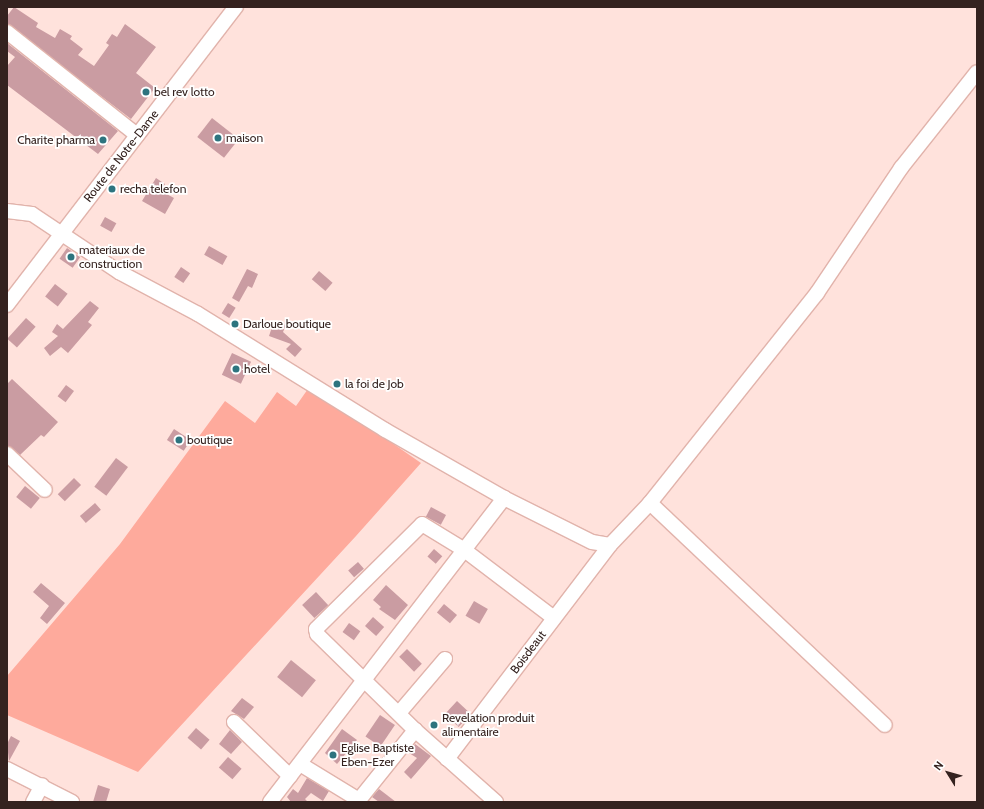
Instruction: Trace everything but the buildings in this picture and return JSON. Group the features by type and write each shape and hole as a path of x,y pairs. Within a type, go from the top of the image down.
{"street":[{"name":"Route de Notre-Dame","path":"7,305 68,240 137,136 236,7"},
{"path":"7,32 137,136"},
{"name":"Boisdeaut","path":"447,759 610,544 650,503 817,293 901,168 977,72"},
{"path":"7,211 32,214 68,240 119,272 198,314 385,430 504,498 592,542 610,544"},
{"path":"7,454 45,490"},
{"path":"270,802 504,498"},
{"path":"650,503 885,725"},
{"path":"496,802 415,730 317,634 316,629 422,524 464,549 554,618"},
{"path":"399,713 445,659"},
{"path":"234,722 290,776"},
{"path":"300,764 359,800 415,730"},
{"path":"7,769 42,785 72,802"},
{"path":"33,802 42,785"}],"shaded area":[{"path":"310,386 421,463 356,536 138,772 7,715 7,676 120,544 225,401 255,423 277,392 296,406"}],"place":[{"name":"bel rev lotto","path":"146,92"},
{"name":"maison","path":"218,138"},
{"name":"Charite pharma","path":"103,140"},
{"name":"recha telefon","path":"112,189"},
{"name":"materiaux de construction","path":"71,257"},
{"name":"Darloue boutique","path":"235,324"},
{"name":"hotel","path":"236,369"},
{"name":"la foi de Job","path":"337,384"},
{"name":"boutique","path":"179,440"},
{"name":"Revelation produit alimentaire","path":"434,725"},
{"name":"Eglise Baptiste Eben-Ezer","path":"333,755"}]}
